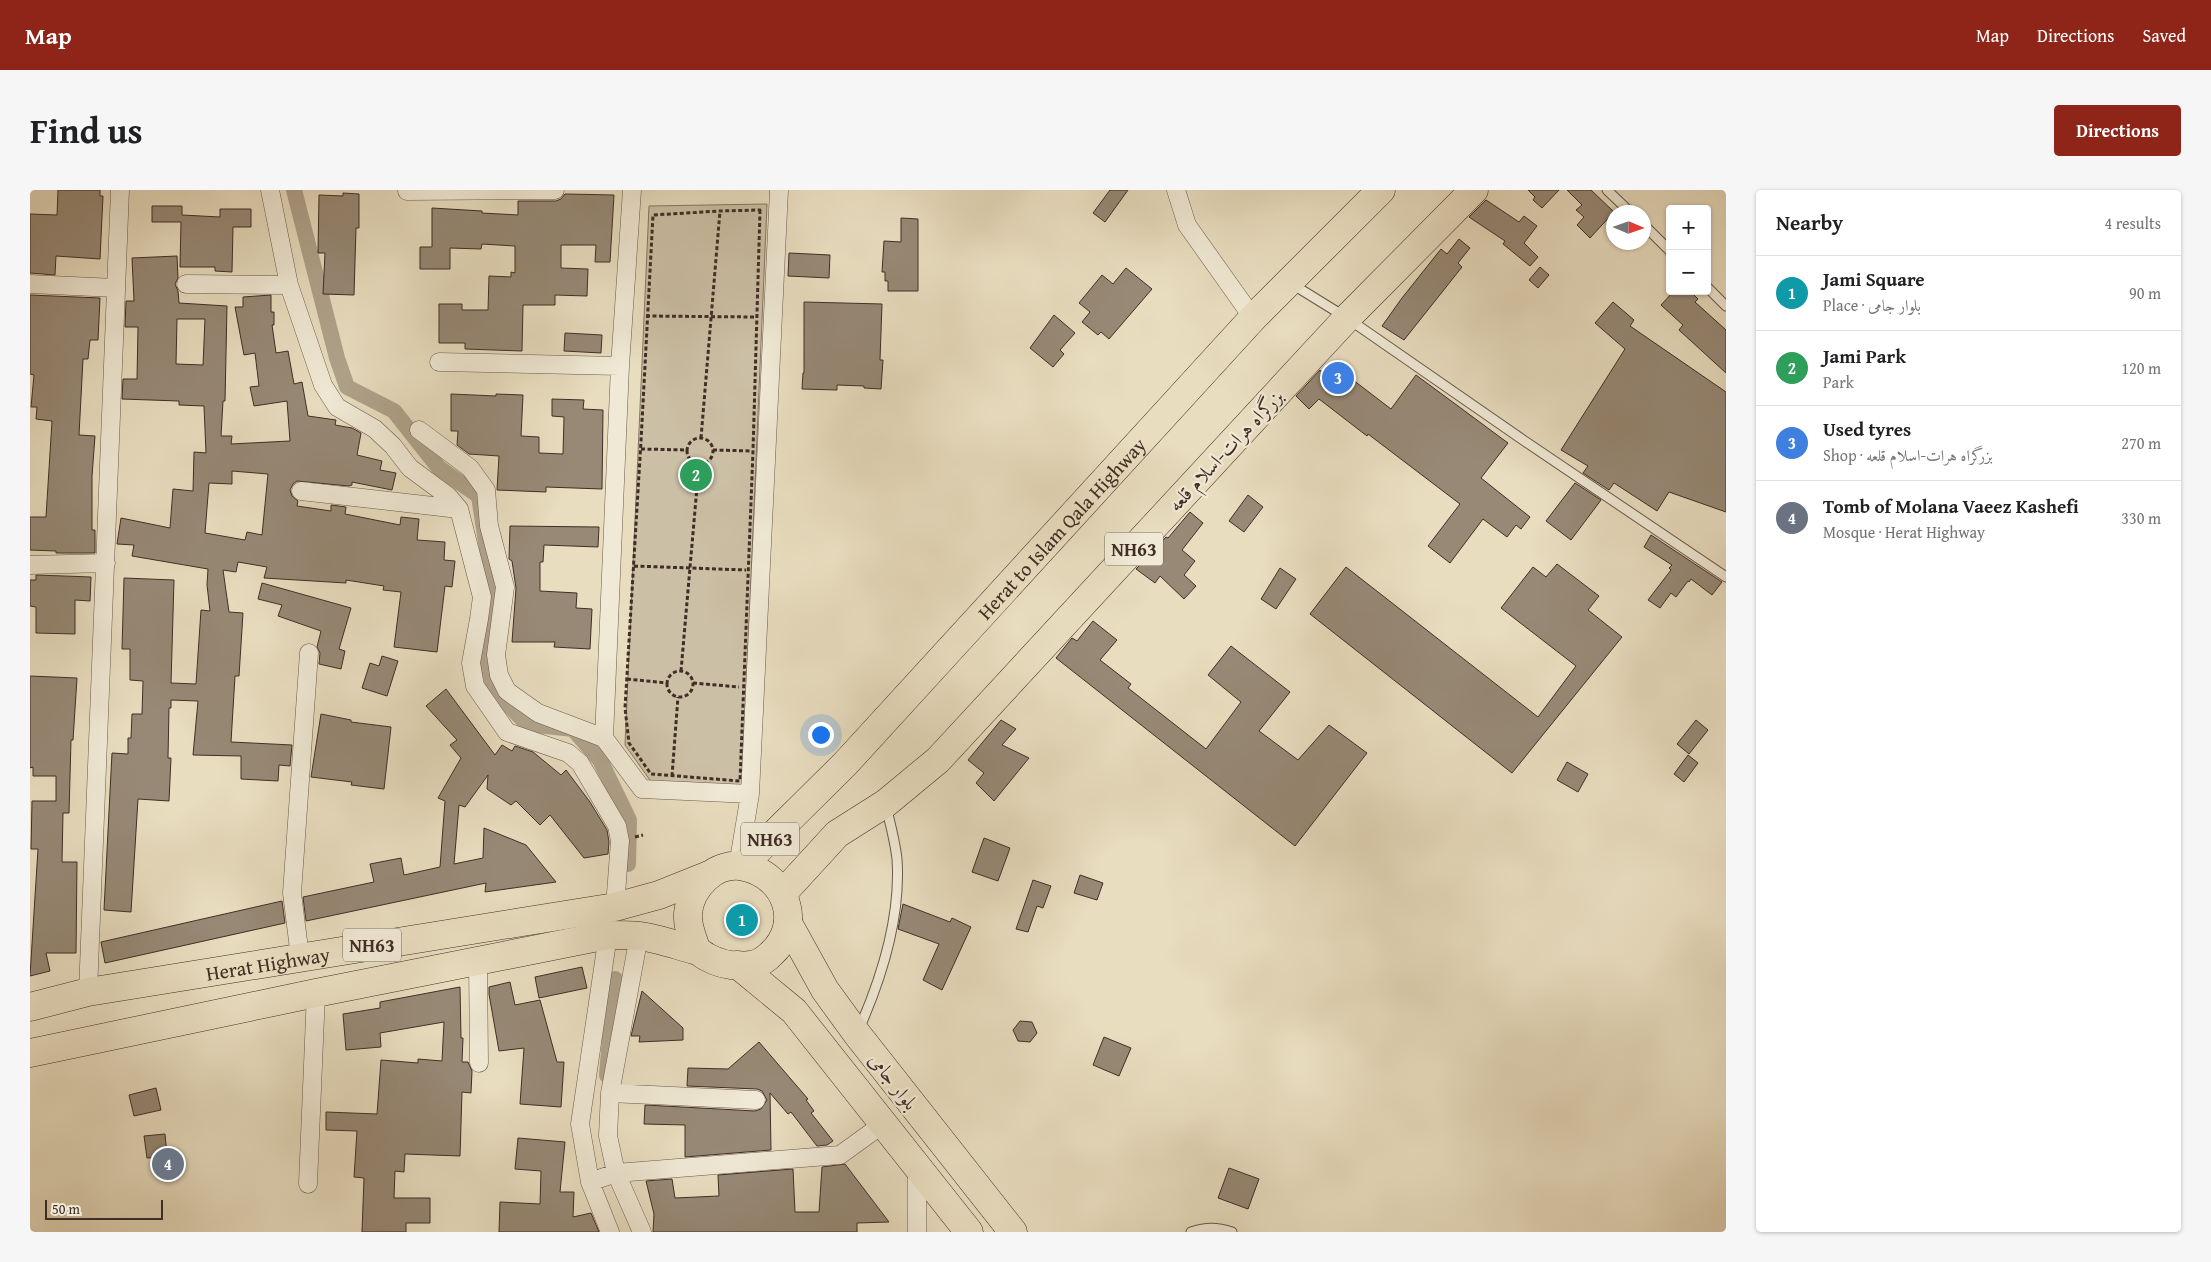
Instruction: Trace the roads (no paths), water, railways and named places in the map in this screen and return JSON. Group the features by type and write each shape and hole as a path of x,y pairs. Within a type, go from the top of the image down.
{"highway":[{"name":"Herat to Islam Qala Highway","path":"740,866 845,764 1253,318 1381,190"},
{"name":"بزرگراه هرات-اسلام قلعه","path":"783,893 837,834 886,803 938,760 1347,318 1474,190"},
{"name":"NH63","path":"710,874 723,868 740,866 759,870 773,880 783,893"},
{"name":"Herat Highway","path":"30,1006 88,992 614,907 659,895 710,874"},
{"path":"697,951 690,932 688,915 690,899 698,885 710,874"},
{"path":"783,893 788,923"},
{"name":"NH63","path":"697,951 723,965 753,965 766,958 776,949 784,937 788,923"},
{"name":"بلوار جامی","path":"788,923 825,990 857,1034 1013,1232"},
{"name":"Herat Highway","path":"30,1053 316,993 608,935 639,936 697,951"},
{"name":"بلوار جامی","path":"738,965 794,1011 968,1232"}],"street":[{"path":"88,992 120,190"},
{"path":"270,190 289,285 323,385 337,407 375,429 394,446 410,468 448,496 459,508 482,597 471,663 475,686 507,732 568,753 580,762 617,826 620,841 614,907"},
{"path":"407,190 555,190"},
{"path":"604,738 620,366 632,190"},
{"path":"740,866 750,794 778,190"},
{"path":"1176,190 1188,225 1253,318"},
{"path":"30,284 115,288"},
{"path":"186,284 289,285"},
{"path":"439,362 620,366"},
{"path":"418,430 470,468 486,490 489,526 505,587 496,655 499,675 507,691 538,713 604,738 642,789 750,794"},
{"path":"301,491 459,508"},
{"path":"30,564 106,563"},
{"path":"300,957 292,893 309,653"},
{"path":"608,935 580,1124 590,1182 610,1232"},
{"path":"639,936 610,1093 608,1136 616,1173 642,1232"},
{"path":"478,961 479,1064"},
{"path":"308,1184 316,993"},
{"path":"610,1093 756,1100"},
{"path":"590,1182 616,1173 840,1155 883,1124"},
{"path":"917,1167 917,1232"}],"lane":[{"path":"1607,190 1623,205"},
{"path":"1651,232 1669,250"},
{"path":"1290,282 1347,318 1726,577"},
{"path":"1711,291 1726,306"},
{"path":"857,1034 874,994 893,920 897,882 896,857 886,803"},
{"path":"1191,1232 1204,1228 1218,1227 1232,1232"}],"waterway":[{"path":"294,190 337,358 347,387 394,411 439,468 479,496 494,595 484,651 495,691 527,724 573,729 600,760 629,820 628,864"},
{"path":"607,1075 615,979"}],"place":[{"name":"Used tyres","path":"1338,378"},
{"name":"Jami Park","path":"696,475"},
{"name":"Jami Square","path":"742,920"},
{"name":"Tomb of Molana Vaeez Kashefi","path":"168,1164"}]}
